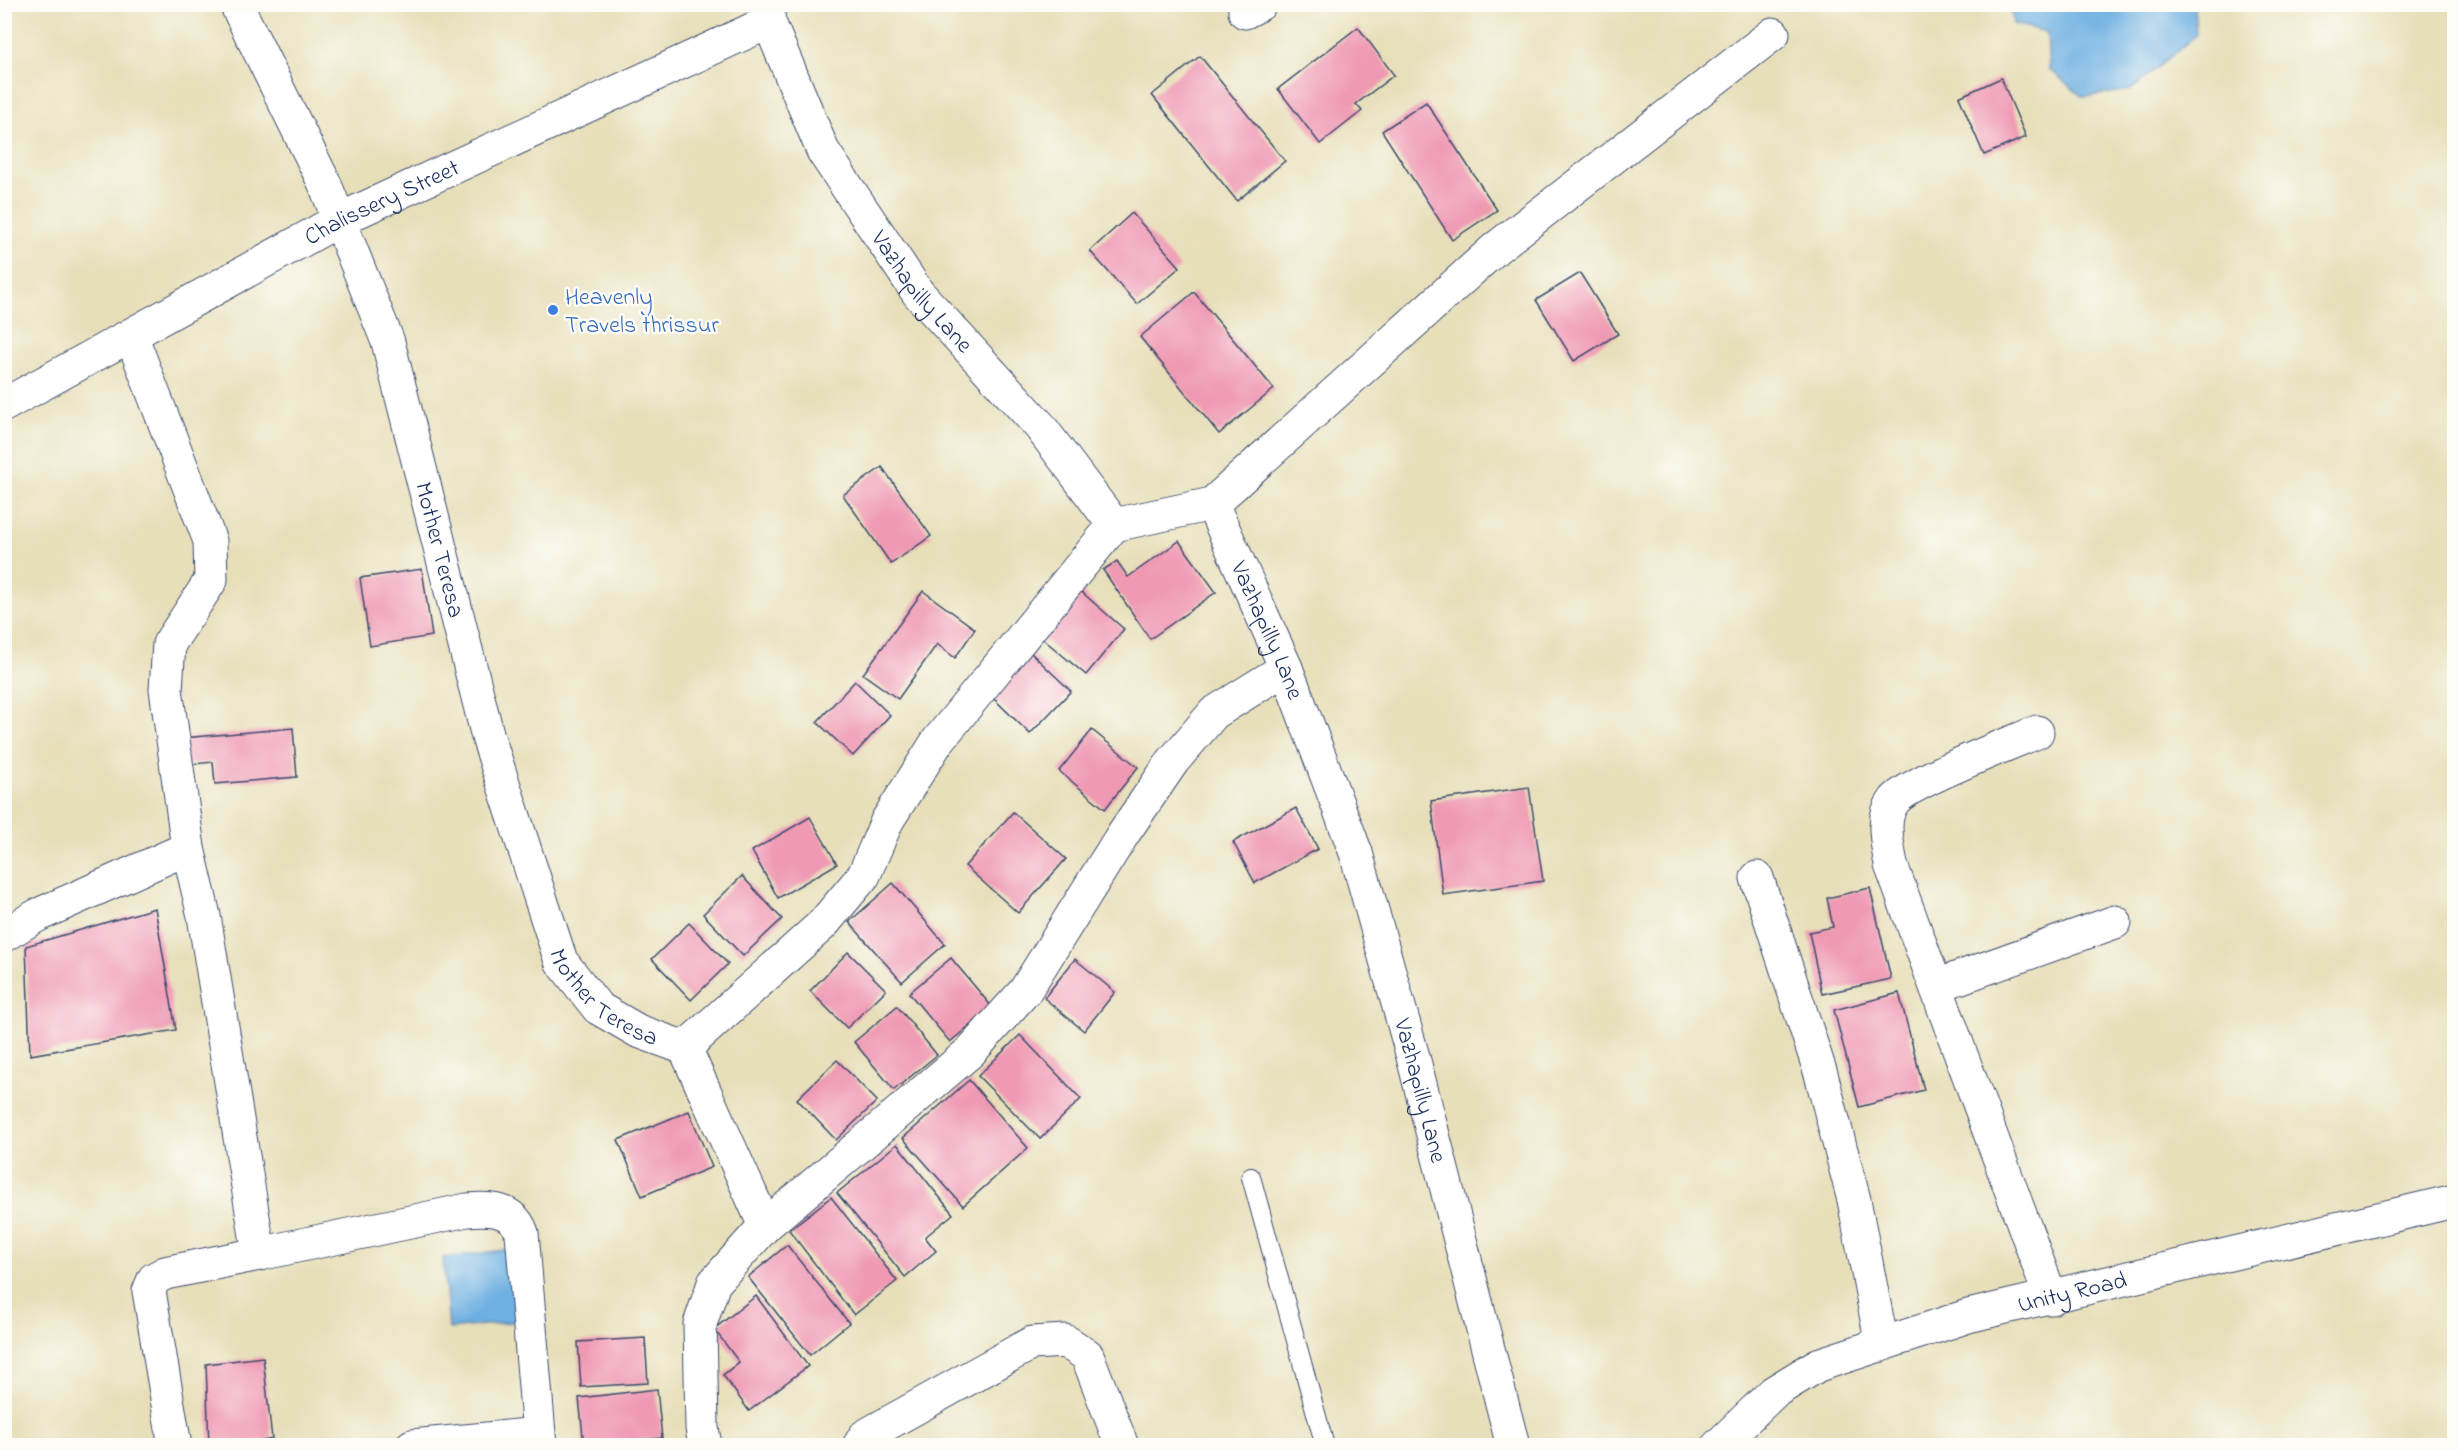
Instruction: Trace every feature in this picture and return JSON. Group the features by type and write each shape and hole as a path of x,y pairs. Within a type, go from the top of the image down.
{"street":[{"name":"Mother Teresa","path":"236,4 324,182 388,342 488,737 561,961 598,1008 638,1031 685,1048"},
{"name":"Chalissery Street","path":"4,405 339,220 768,13"},
{"name":"Vazhapilly Lane","path":"768,13 823,151 918,293 1039,425 1114,525"},
{"path":"765,1226 685,1048 823,924 864,875 888,821 937,742 1114,525 1212,504 1496,248 1773,34"},
{"path":"131,335 210,542 211,580 169,644 166,689 188,848 204,916 259,1254"},
{"name":"Vazhapilly Lane","path":"1212,504 1286,668 1356,853 1413,1057 1513,1446"},
{"path":"705,1446 702,1428 700,1324 714,1283 765,1226 970,1052 1024,991 1123,834 1173,761 1214,712 1286,668"},
{"path":"2037,732 1914,786 1894,802 1885,827 1891,865 2051,1298"},
{"path":"4,934 38,915 188,848"},
{"path":"1756,878 1821,1074 1854,1200 1882,1345"},
{"path":"1936,986 2115,922"},
{"name":"Unity Road","path":"1718,1446 1774,1392 1818,1365 1968,1316 2454,1201"},
{"path":"175,1446 148,1291 154,1279 165,1273 467,1210 504,1211 519,1225 522,1233 539,1440 412,1446"},
{"path":"859,1446 865,1436 1032,1343 1065,1341 1087,1355 1122,1446"}],"lane":[{"path":"1251,1177 1325,1446"}],"water":[{"path":"2010,5 2194,5 2196,35 2131,90 2083,97 2049,69 2047,32 2013,24"},
{"path":"511,1249 519,1321 449,1329 443,1258"}],"building":[{"path":"1358,27 1394,75 1356,104 1362,111 1320,144 1278,89"},
{"path":"1200,56 1285,161 1237,201 1152,95"},
{"path":"2001,78 2026,137 1984,155 1959,97"},
{"path":"1426,102 1497,210 1452,240 1382,131"},
{"path":"1132,213 1180,267 1137,304 1090,251"},
{"path":"1580,273 1618,334 1574,361 1536,300"},
{"path":"1194,292 1274,389 1219,434 1140,337"},
{"path":"882,467 931,536 891,564 843,495"},
{"path":"1179,541 1216,592 1150,639 1103,570 1117,561 1128,577"},
{"path":"422,569 432,636 370,646 360,578"},
{"path":"1077,588 1124,629 1086,675 1037,634"},
{"path":"923,591 975,629 955,658 937,644 898,699 863,674"},
{"path":"1030,652 1071,691 1030,734 989,694"},
{"path":"855,681 890,715 853,756 817,722"},
{"path":"293,728 297,777 215,784 213,762 185,765 183,738"},
{"path":"1092,730 1138,767 1105,809 1059,771"},
{"path":"1529,787 1543,881 1443,895 1431,801"},
{"path":"1296,808 1318,849 1255,883 1233,842"},
{"path":"1013,812 1066,859 1018,913 965,866"},
{"path":"810,817 837,864 778,898 752,851"},
{"path":"742,876 782,919 743,956 703,914"},
{"path":"893,883 945,944 902,982 849,922"},
{"path":"1870,888 1891,979 1822,994 1809,932 1833,927 1827,898"},
{"path":"155,908 176,1030 30,1055 26,946"},
{"path":"689,923 728,964 691,1000 652,959"},
{"path":"848,952 886,990 847,1028 810,991"},
{"path":"951,958 992,1007 950,1042 909,993"},
{"path":"1075,959 1115,992 1084,1031 1044,998"},
{"path":"1899,993 1924,1090 1859,1107 1834,1010"},
{"path":"897,1006 937,1055 894,1090 854,1042"},
{"path":"1020,1035 1081,1099 1040,1139 978,1076"},
{"path":"837,1060 877,1101 836,1140 797,1099"},
{"path":"969,1080 1028,1148 963,1206 903,1138"},
{"path":"689,1111 712,1167 642,1196 618,1140"},
{"path":"897,1144 953,1214 925,1237 936,1251 905,1277 837,1193"},
{"path":"831,1197 897,1281 854,1315 789,1230"},
{"path":"787,1245 849,1323 810,1355 748,1277"},
{"path":"756,1296 808,1366 749,1411 723,1375 739,1362 714,1329"},
{"path":"645,1338 648,1383 581,1387 578,1342"},
{"path":"263,1357 272,1439 238,1446 209,1446 206,1364"},
{"path":"657,1389 662,1438 584,1446 579,1398"}],"place":[{"name":"Heavenly Travels thrissur","path":"553,310"}]}
